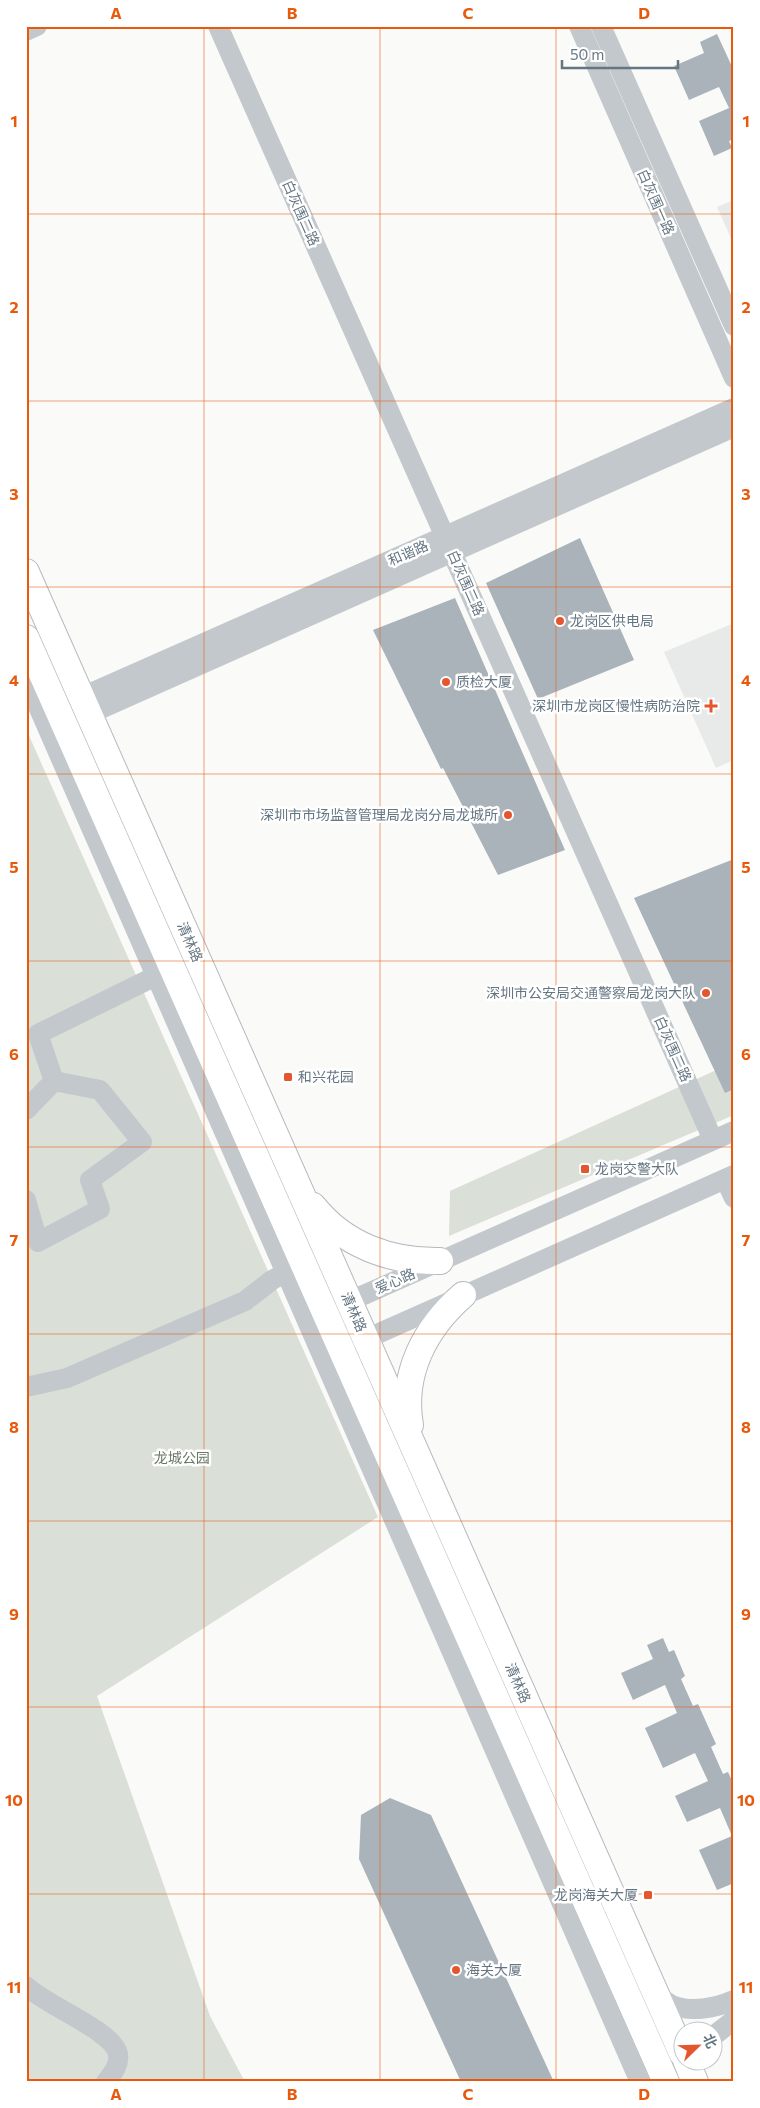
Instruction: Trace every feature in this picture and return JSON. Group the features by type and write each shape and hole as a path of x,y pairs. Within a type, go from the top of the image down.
{"main road":[{"name":"清林路","path":"26,572 672,2030"},
{"name":"清林路","path":"26,638 164,972 333,1332 666,2082"},
{"path":"299,1187 322,1217 346,1237 362,1246 392,1257 416,1262 440,1261"},
{"path":"413,1445 407,1409 410,1378 419,1351 433,1328 446,1310 463,1295"}],"street":[{"path":"26,31 37,26"},
{"name":"白灰围二路","path":"218,26 713,1140"},
{"name":"白灰围一路","path":"579,26 734,378"},
{"name":"白灰围一路","path":"601,26 734,326"},
{"name":"和谐路","path":"86,706 448,544 734,408"},
{"name":"和谐路","path":"448,544 734,427"},
{"path":"26,679 164,972 285,1273 640,2082"},
{"path":"54,1081 38,1034 164,972"},
{"path":"26,1110 54,1081"},
{"path":"26,1200 38,1242 100,1209 90,1180 142,1142 100,1090 54,1081"},
{"name":"爱心路","path":"350,1301 734,1131"},
{"path":"350,1301 333,1332 366,1339 729,1177 734,1198"},
{"path":"26,1387 67,1378 246,1301 272,1280 285,1273"},
{"path":"26,1986 40,1998 112,2042 118,2056 118,2064 106,2082"},
{"path":"656,1994 672,2005 690,2009 712,2007 734,2000"},
{"path":"722,2029 734,2020"}],"shaded area":[{"path":"734,200 734,245 717,207"},
{"name":"深圳市龙岗区慢性病防治院","path":"734,623 734,760 716,768 664,652"}],"green space":[{"name":"龙城公园","path":"26,729 378,1517 97,1696 210,2016 245,2082 26,2082"},
{"path":"734,1062 734,1115 449,1236 450,1191"}],"building":[{"path":"717,34 734,71 734,139 729,141 732,148 714,156 699,121 729,108 719,87 689,100 674,66 704,53 700,42"},
{"name":"龙岗区供电局","path":"580,538 634,660 538,699 486,583"},
{"path":"455,598 565,850 498,875 443,768 441,769 373,630"},
{"name":"深圳市公安局交通警察局龙岗大队","path":"734,859 734,1089 725,1093 634,898"},
{"path":"663,1638 669,1652 674,1650 685,1676 681,1679 693,1706 698,1704 716,1744 711,1747 723,1774 728,1772 734,1785 734,1883 717,1890 699,1850 732,1836 720,1808 687,1822 675,1796 708,1781 695,1753 663,1768 645,1728 677,1713 665,1685 633,1700 621,1673 653,1659 647,1645"},
{"name":"海关大厦","path":"390,1798 431,1815 554,2082 461,2082 359,1859 361,1815"}],"place":[{"name":"龙岗区供电局","path":"560,621"},
{"name":"质检大厦","path":"446,682"},
{"name":"深圳市龙岗区慢性病防治院","path":"711,706"},
{"name":"深圳市市场监督管理局龙岗分局龙城所","path":"508,815"},
{"name":"深圳市公安局交通警察局龙岗大队","path":"706,993"},
{"name":"和兴花园","path":"288,1077"},
{"name":"龙岗交警大队","path":"585,1169"},
{"name":"龙岗海关大厦","path":"648,1895"},
{"name":"海关大厦","path":"456,1970"}]}
